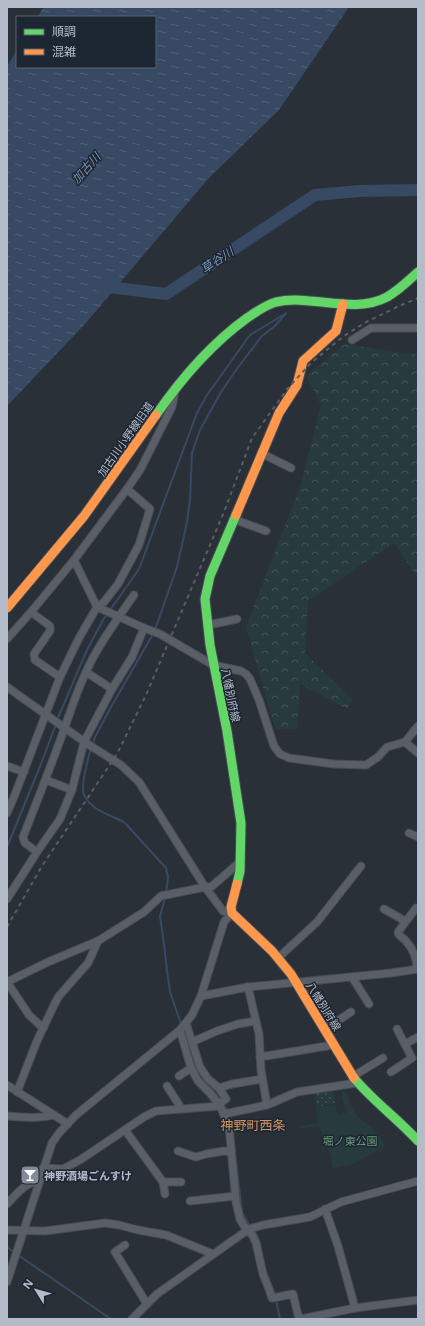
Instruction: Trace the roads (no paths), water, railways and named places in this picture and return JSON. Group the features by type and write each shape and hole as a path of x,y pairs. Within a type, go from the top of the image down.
{"main road":[{"path":"343,304 363,303 382,299 399,288 417,273"},
{"name":"加古川小野線旧道","path":"7,608 86,514 151,421 196,365 220,340 241,322 261,308 277,301 303,299 343,304"},
{"name":"八幡別府線","path":"343,304 336,331 303,361 297,385 279,412 210,576 206,599 213,665 227,730 241,823 240,871 231,907 232,914 278,958 291,974 294,982 355,1080 418,1141"}],"street":[{"path":"352,340 370,328 418,328"},
{"path":"7,639 74,560 128,489 140,470 172,407 176,390"},
{"path":"261,453 291,468"},
{"path":"7,813 60,677 79,638 99,608 118,584 139,544 150,509 128,489"},
{"path":"233,520 266,531"},
{"path":"74,560 99,608 160,634 213,665 241,671 246,674 250,679 259,700 274,746 280,754 289,758 334,764 366,765 378,757 387,747 405,742 418,726"},
{"path":"37,852 25,843 23,837 86,672 134,595"},
{"path":"31,612 50,626 50,631 34,654 34,660 60,677"},
{"path":"208,625 236,619"},
{"path":"7,899 60,819 72,790 85,742 112,689 132,657 144,628"},
{"path":"86,672 112,689"},
{"path":"7,689 121,765 139,782 205,887 223,911 232,914 224,922 201,996 192,1015 186,1023 180,1030 76,1115 52,1143 7,1282"},
{"path":"405,742 418,753"},
{"path":"7,766 24,772"},
{"path":"46,780 72,790"},
{"path":"409,833 418,838"},
{"path":"43,1028 29,1016 7,982 48,962 98,941 144,912 161,896 211,887 240,862"},
{"path":"278,958 317,922 361,866"},
{"path":"201,996 248,987 418,969 416,958 406,941 398,934 405,921 416,908"},
{"path":"384,909 405,921"},
{"path":"17,1092 43,1028 59,996 88,963 98,941"},
{"path":"352,977 369,1004"},
{"path":"248,987 259,1034 262,1079 267,1105"},
{"path":"324,1030 351,1012"},
{"path":"192,1042 217,1030 256,1021"},
{"path":"43,1168 62,1169 80,1160 144,1117 156,1111 219,1105 226,1099 218,1088 208,1079 200,1067 186,1023"},
{"path":"391,1072 412,1058 397,1029"},
{"path":"180,1030 191,1068 198,1081 228,1113 231,1152 240,1219 256,1242 263,1274 270,1289 272,1298 293,1294 298,1315 301,1319 355,1308 418,1300"},
{"path":"405,1044 418,1037"},
{"path":"260,1057 333,1045"},
{"path":"228,1113 267,1105 297,1092 355,1080 383,1058"},
{"path":"179,1076 191,1068"},
{"path":"218,1088 262,1079"},
{"path":"7,1085 68,1124"},
{"path":"167,1086 181,1108"},
{"path":"7,1116 30,1118 54,1115"},
{"path":"125,1130 163,1182 165,1194"},
{"path":"178,1151 196,1157 224,1151 231,1152"},
{"path":"7,1204 24,1186 32,1182 39,1181"},
{"path":"132,1319 157,1294 248,1230 263,1225 310,1217 325,1209 355,1198 418,1181"},
{"path":"163,1182 181,1182"},
{"path":"190,1201 200,1196 236,1196"},
{"path":"325,1209 338,1246 355,1308"},
{"path":"7,1230 24,1232 45,1231 105,1223 166,1235 213,1254"},
{"path":"125,1245 115,1252 147,1304"}],"water":[{"name":"加古川","path":"44,7 349,7 279,110 207,180 85,324 7,406 7,66 16,52 16,68 156,68 156,16 38,16"}],"waterway":[{"name":"草谷川","path":"100,286 166,294 315,195 360,191 418,190"},
{"path":"155,630 177,567 187,522 190,500 192,453 200,430 221,392 236,370 262,336 275,326 286,313"},
{"path":"57,720 87,650 103,620 139,569 197,413 207,395 250,335 283,315"},
{"path":"93,744 95,737 111,707 153,634"},
{"path":"7,847 56,724"},
{"path":"91,748 86,765 83,785 85,797 89,803 97,809 125,823 166,868 168,877 166,894"},
{"path":"165,898 160,916 170,992 181,1024"},
{"path":"183,1028 190,1051"},
{"path":"191,1057 197,1072"},
{"path":"202,1080 211,1087 221,1100"},
{"path":"223,1104 228,1111 231,1124"},
{"path":"233,1136 242,1212 250,1227"},
{"path":"257,1237 260,1242 262,1256"},
{"path":"7,1247 14,1252"},
{"path":"18,1255 111,1319"},
{"path":"266,1272 275,1295"},
{"path":"276,1300 280,1319"}],"railway":[{"path":"7,927 42,866 117,754 146,695 224,512 252,438 288,388 312,362 344,336 366,322 418,298"}],"place":[{"name":"神野酒場ごんすけ","path":"30,1175"}],"district":[{"name":"神野町西条","path":"253,1125"}],"park label":[{"name":"堀ノ東公園","path":"350,1140"}]}
